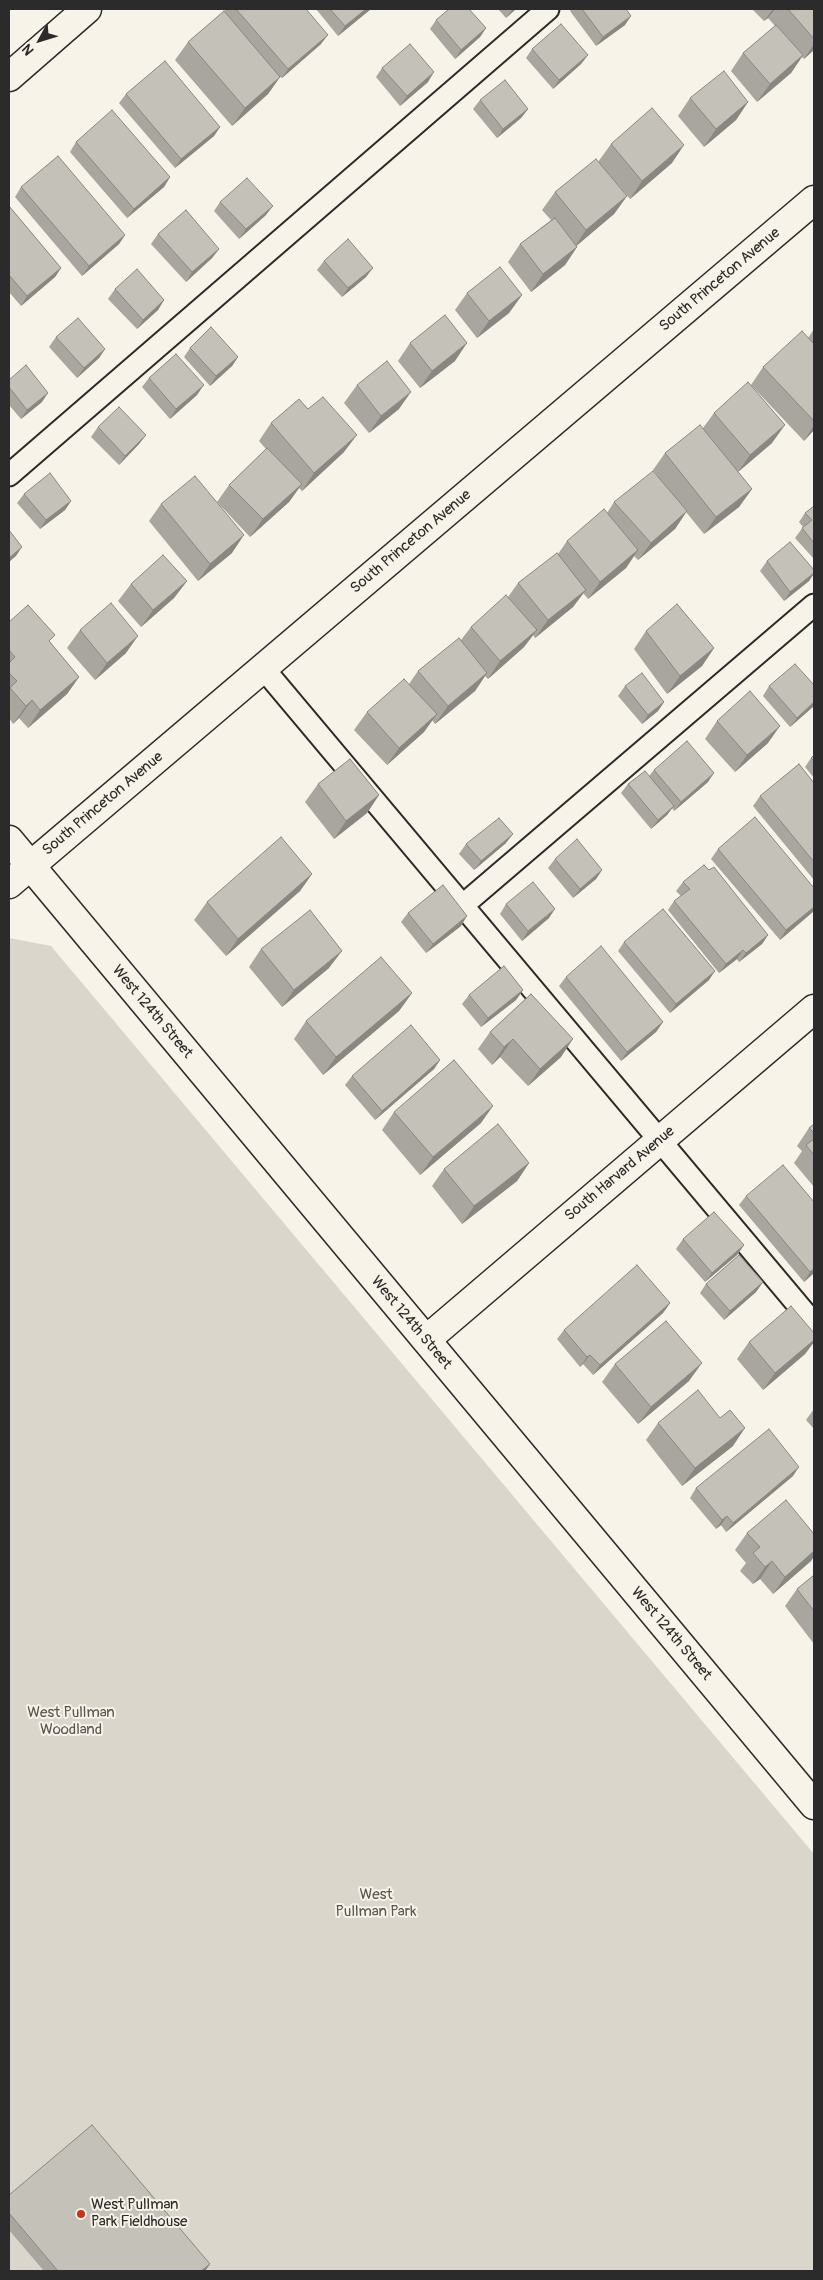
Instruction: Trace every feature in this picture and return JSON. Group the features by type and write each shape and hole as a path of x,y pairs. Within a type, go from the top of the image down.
{"street":[{"path":"9,77 87,9"},
{"name":"South Princeton Avenue","path":"9,884 814,200"},
{"name":"West 124th Street","path":"9,840 814,1806"},
{"name":"South Harvard Avenue","path":"426,1340 814,1009"}],"lane":[{"path":"9,476 548,9"},
{"path":"462,906 814,605"},
{"path":"263,668 814,1324"}],"green space":[{"name":"West Pullman Park","path":"9,938 51,946 814,1854 814,2271 9,2271"}],"building":[{"path":"236,9 306,9 328,35 288,69"},
{"path":"330,9 366,9 345,26"},
{"path":"449,9 469,9 486,28 461,50 436,20"},
{"path":"582,9 626,9 631,16 603,37"},
{"path":"788,9 814,9 814,39"},
{"path":"224,11 280,77 245,108 188,42"},
{"path":"561,24 588,55 559,80 532,49"},
{"path":"776,25 803,55 770,84 743,53"},
{"path":"410,44 434,72 407,96 382,68"},
{"path":"165,61 220,127 181,159 126,94"},
{"path":"724,71 748,102 716,129 690,98"},
{"path":"505,80 528,109 503,129 480,100"},
{"path":"652,108 684,145 642,181 611,144"},
{"path":"112,110 170,177 134,209 76,142"},
{"path":"58,156 125,235 89,266 21,187"},
{"path":"596,159 627,196 586,230 555,192"},
{"path":"247,178 273,206 246,229 220,202"},
{"path":"9,206 61,268 27,296 9,275"},
{"path":"186,210 219,249 192,272 158,234"},
{"path":"555,218 577,247 543,274 520,244"},
{"path":"348,239 373,268 348,288 324,261"},
{"path":"500,267 522,295 489,321 467,293"},
{"path":"137,269 164,300 143,320 115,289"},
{"path":"445,315 467,343 432,371 410,343"},
{"path":"78,318 105,349 84,368 56,337"},
{"path":"211,327 238,357 216,376 190,348"},
{"path":"802,331 814,344 814,421 763,367"},
{"path":"176,354 204,385 176,409 149,378"},
{"path":"387,361 411,392 381,416 357,385"},
{"path":"26,365 48,393 27,410 9,387 9,380"},
{"path":"748,382 785,425 750,455 714,413"},
{"path":"323,397 357,435 314,473 271,423 299,399 308,409"},
{"path":"119,407 146,435 125,456 98,427"},
{"path":"700,425 752,489 716,517 665,453"},
{"path":"267,448 302,484 263,519 229,485"},
{"path":"653,471 687,511 651,543 614,502"},
{"path":"50,473 71,501 46,520 24,494"},
{"path":"195,476 244,535 210,564 161,504"},
{"path":"814,506 814,543 802,528 812,520 805,513"},
{"path":"604,509 638,550 600,582 567,541"},
{"path":"9,530 22,547 9,558"},
{"path":"790,542 814,570 814,573 790,592 767,561"},
{"path":"557,553 586,590 548,620 518,583"},
{"path":"163,555 187,581 153,610 131,584"},
{"path":"506,595 537,630 500,661 471,627"},
{"path":"111,603 138,636 107,663 80,630"},
{"path":"677,604 714,648 680,676 646,631"},
{"path":"28,605 55,635 49,641 79,677 40,710 32,700 26,706 10,688 17,681 9,673 9,663 15,657 9,650 9,622"},
{"path":"459,638 487,673 448,706 418,671"},
{"path":"795,664 814,685 814,702 797,718 769,686"},
{"path":"642,673 664,702 648,715 625,686"},
{"path":"404,679 437,714 399,748 367,712"},
{"path":"750,691 780,726 747,755 717,721"},
{"path":"687,741 714,773 681,802 654,770"},
{"path":"350,759 379,795 346,821 318,784"},
{"path":"799,764 814,783 814,862 760,796"},
{"path":"645,771 674,806 658,820 628,784"},
{"path":"755,817 814,888 814,907 786,930 718,849"},
{"path":"499,818 513,834 481,861 466,844"},
{"path":"281,837 312,874 238,939 207,902"},
{"path":"577,839 602,870 580,889 555,859"},
{"path":"704,865 709,870 714,867 768,935 746,953 743,950 726,964 674,901 690,889 683,882"},
{"path":"533,882 555,909 528,931 506,904"},
{"path":"443,885 467,916 433,944 408,913"},
{"path":"663,909 715,971 676,1004 624,942"},
{"path":"310,910 342,951 294,990 261,949"},
{"path":"601,946 663,1022 627,1052 566,977"},
{"path":"381,957 412,993 336,1057 306,1021"},
{"path":"504,966 523,990 488,1018 469,995"},
{"path":"531,994 573,1039 540,1069 513,1039 504,1047 490,1032"},
{"path":"411,1025 440,1060 382,1111 352,1076"},
{"path":"454,1060 493,1106 433,1157 394,1112"},
{"path":"498,1124 529,1163 474,1206 444,1169"},
{"path":"814,1124 814,1133 809,1128"},
{"path":"814,1139 814,1155 806,1145"},
{"path":"783,1165 814,1202 814,1269 810,1272 746,1196"},
{"path":"714,1212 744,1245 712,1273 683,1239"},
{"path":"739,1255 763,1282 730,1311 706,1284"},
{"path":"637,1265 670,1303 600,1365 590,1355 587,1357 564,1330"},
{"path":"791,1306 814,1333 814,1340 775,1373 749,1342"},
{"path":"666,1321 702,1363 651,1407 615,1364"},
{"path":"698,1390 720,1418 730,1410 745,1428 695,1468 658,1423"},
{"path":"769,1429 799,1467 733,1523 727,1516 722,1520 696,1488"},
{"path":"786,1500 814,1534 814,1551 785,1577 772,1561 765,1567 753,1553 760,1547 747,1533"},
{"path":"814,1575 814,1611 797,1589"},
{"name":"West Pullman Park Fieldhouse","path":"92,2125 210,2264 201,2271 58,2271 9,2213 9,2195"}],"place":[{"name":"West Pullman Park Fieldhouse","path":"81,2214"}],"park label":[{"name":"West Pullman Woodland","path":"71,1722"}]}
